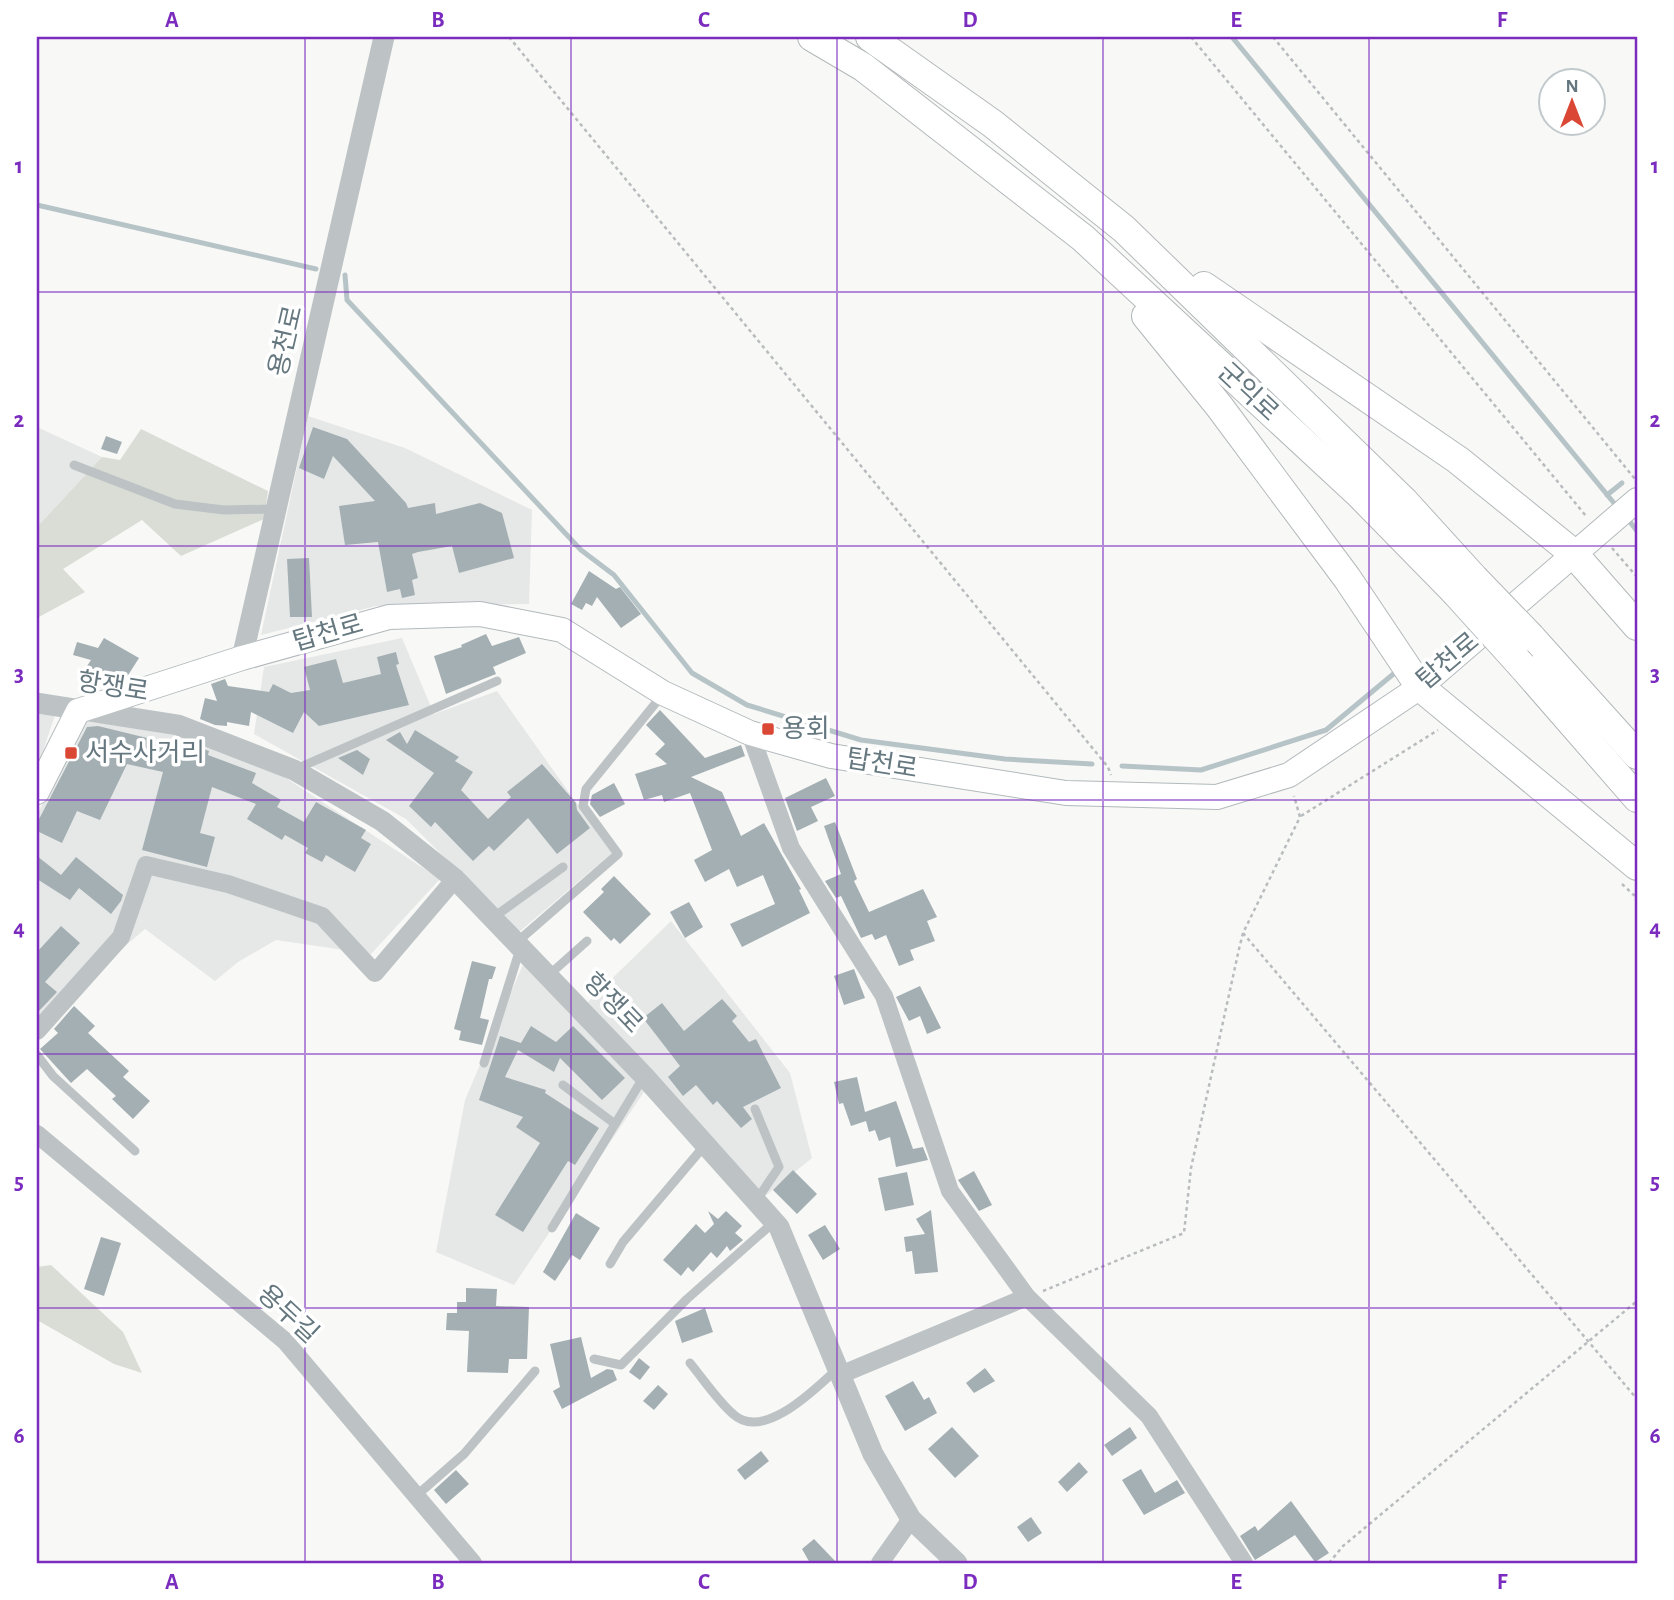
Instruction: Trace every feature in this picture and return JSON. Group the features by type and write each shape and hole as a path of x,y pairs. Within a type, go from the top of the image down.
{"highway":[{"name":"군익로","path":"812,37 863,67 1083,238 1359,494 1465,585 1531,636 1637,755"},
{"name":"군익로","path":"870,37 993,124 1124,229 1404,501 1522,666 1637,798"},
{"path":"1124,229 1277,338 1458,460 1573,552 1637,626"},
{"path":"1083,238 1227,417 1347,578 1420,687 1627,873"}],"main road":[{"name":"탑천로","path":"78,711 242,657 388,617 480,614 562,630 663,693 750,733 831,757 1066,793 1217,797 1289,775 1420,687 1573,552 1637,500"},
{"path":"37,792 78,711"}],"street":[{"name":"용천로","path":"242,657 384,37"},
{"name":"항쟁로","path":"37,703 178,725 295,770 382,821 455,879 644,1076 774,1222 873,1454 911,1519 957,1563"},
{"path":"750,733 792,848 884,996 950,1191 1027,1297 1149,1416 1244,1563"},
{"path":"37,1031 121,937 146,865 228,884 322,916 375,973 455,879"},
{"name":"용두길","path":"37,1134 285,1341 473,1563"},
{"path":"839,1372 1027,1297"},
{"path":"880,1563 911,1519"}],"lane":[{"path":"74,465 174,504 224,510 276,509"},
{"path":"295,770 497,681"},
{"path":"484,1063 518,945 618,854 583,806 586,789 663,693"},
{"path":"492,918 563,867"},
{"path":"548,976 587,941"},
{"path":"37,1055 53,1076 135,1151"},
{"path":"552,1228 644,1076"},
{"path":"563,1085 615,1124"},
{"path":"755,1109 779,1167 756,1200"},
{"path":"610,1264 623,1242 706,1143"},
{"path":"594,1359 621,1365 687,1299 774,1222"},
{"path":"690,1363 735,1417 758,1422 788,1412 839,1372"},
{"path":"416,1496 464,1454 535,1371"}],"path":[{"path":"509,37 1108,767 1117,795"},
{"path":"1191,37 1603,528 1637,577"},
{"path":"1273,37 1637,482"},
{"path":"1027,1297 1184,1233 1191,1168 1243,933 1300,817 1444,727"},
{"path":"1289,775 1300,817"},
{"path":"1627,873 1637,898"},
{"path":"1243,933 1637,1399"},
{"path":"1330,1563 1343,1546 1637,1301"}],"shaded area":[{"path":"308,416 405,448 532,510 529,604 376,606 261,635"},
{"path":"37,427 102,457 37,527"},
{"path":"141,429 268,491 264,519 181,556 142,520 63,569 85,592 37,618 37,527 102,457 120,460"},
{"path":"402,638 434,714 497,691 612,853 519,932 406,819 254,734 264,667"},
{"path":"37,709 56,712 39,763 37,762"},
{"path":"82,721 156,729 269,767 440,879 371,954 276,940 238,962 215,981 145,929 37,1022 37,815"},
{"path":"671,921 790,1073 812,1158 765,1196 588,1002"},
{"path":"524,962 646,1089 514,1285 436,1252 465,1100"},
{"path":"51,1265 123,1332 142,1373 114,1364 37,1320 37,1267"}],"building":[{"path":"313,427 347,439 408,508 435,503 436,514 480,503 502,513 514,558 459,573 452,546 418,552 412,554 418,578 412,580 415,595 402,598 400,589 387,592 378,542 345,545 339,506 375,501 333,456 324,479 299,468"},
{"path":"106,436 122,442 117,454 101,449"},
{"path":"309,558 312,617 290,617 287,559"},
{"path":"589,571 616,589 620,587 641,614 621,628 597,597 592,606 586,603 582,610 571,604"},
{"path":"486,634 492,646 519,637 526,653 493,667 496,674 446,694 434,656 462,647 461,645"},
{"path":"104,638 139,658 125,680 117,683 87,666 91,660 73,655 77,642 98,648"},
{"path":"396,652 399,664 396,665 409,705 319,726 304,712 293,733 251,712 249,726 227,722 227,726 215,725 200,719 205,698 217,701 211,684 225,679 228,686 269,692 273,684 291,693 310,690 304,667 336,659 343,683 381,674 377,657"},
{"path":"660,710 705,758 741,745 745,756 691,777 722,792 741,836 764,823 801,889 799,890 810,913 742,947 730,924 775,904 763,875 737,887 729,869 705,882 694,860 712,850 690,793 664,802 662,795 644,800 635,774 667,764 655,754 665,744 646,725"},
{"path":"98,726 184,747 185,742 209,751 208,755 256,773 252,783 281,800 277,807 304,822 316,802 366,830 361,838 371,844 355,872 326,855 322,862 305,853 308,848 285,835 282,840 247,819 256,804 212,787 200,833 215,837 207,867 142,850 163,772 127,764 100,820 77,811 62,843 37,831 37,823 87,727"},
{"path":"415,730 459,757 455,761 473,772 461,790 488,819 511,797 507,792 542,764 576,803 577,810 590,828 557,854 528,818 494,851 489,846 473,861 435,822 431,827 409,806 434,773 386,740 400,732 407,744"},
{"path":"357,750 370,759 363,775 338,758"},
{"path":"826,778 835,796 811,807 818,821 797,831 785,798"},
{"path":"614,783 625,804 600,817 590,804 592,795"},
{"path":"835,822 857,879 854,881 869,912 923,889 937,917 927,921 935,941 910,950 914,960 899,966 886,935 875,940 872,934 861,938 841,896 836,898 825,881 841,874 824,826"},
{"path":"37,856 61,875 76,857 123,895 121,901 111,914 79,888 70,900 37,879"},
{"path":"614,876 651,914 620,944 614,938 611,941 583,912 604,892 601,889"},
{"path":"689,902 703,927 685,938 670,912"},
{"path":"61,926 80,943 45,982 57,992 38,1012 37,952"},
{"path":"472,961 496,967 492,979 489,979 480,1018 489,1020 482,1045 459,1040 461,1031 454,1029"},
{"path":"854,969 865,998 844,1005 834,976"},
{"path":"920,986 941,1028 927,1034 920,1016 909,1021 896,997"},
{"path":"722,999 737,1016 732,1021 749,1042 756,1039 781,1088 743,1107 752,1119 741,1128 717,1101 713,1105 696,1085 683,1096 668,1077 680,1066 643,1018 662,1003 684,1031"},
{"path":"74,1006 95,1026 88,1033 129,1071 123,1077 150,1101 133,1119 112,1099 116,1096 87,1069 71,1083 40,1049 58,1033 54,1029"},
{"path":"531,1026 556,1042 573,1026 625,1078 602,1100 560,1058 554,1072 518,1050 505,1077 546,1090 545,1093 599,1128 575,1165 568,1161 523,1232 495,1215 540,1143 516,1127 523,1117 479,1100 500,1036 521,1043"},
{"path":"857,1077 865,1112 896,1101 913,1149 923,1147 928,1160 896,1167 890,1137 879,1141 875,1130 869,1132 866,1121 851,1126 843,1103 839,1104 834,1082"},
{"path":"793,1170 817,1194 797,1214 773,1190"},
{"path":"974,1171 992,1205 979,1211 958,1180"},
{"path":"907,1172 914,1205 885,1211 878,1178"},
{"path":"931,1210 938,1272 915,1274 912,1251 906,1252 904,1237 925,1234 916,1219"},
{"path":"708,1211 718,1219 726,1211 742,1226 735,1233 743,1240 730,1251 727,1246 717,1258 711,1252 693,1272 688,1267 681,1276 663,1260 696,1224 705,1233 714,1224"},
{"path":"576,1213 600,1228 580,1260 572,1255 555,1281 543,1272"},
{"path":"825,1225 840,1249 823,1260 808,1235"},
{"path":"101,1237 121,1243 104,1296 84,1289"},
{"path":"466,1288 497,1289 496,1306 529,1307 527,1359 509,1359 508,1373 467,1372 469,1331 446,1330 447,1313 457,1313 457,1302 466,1302"},
{"path":"705,1308 713,1332 682,1343 675,1321"},
{"path":"581,1337 591,1378 607,1369 613,1370 617,1380 562,1409 553,1391 560,1387 550,1344"},
{"path":"639,1358 650,1367 640,1380 629,1372"},
{"path":"985,1368 995,1381 974,1393 966,1383"},
{"path":"913,1381 924,1400 929,1397 937,1413 905,1431 885,1396"},
{"path":"658,1385 668,1394 654,1410 643,1401"},
{"path":"952,1427 979,1456 955,1478 928,1449"},
{"path":"1130,1427 1137,1438 1112,1456 1104,1445"},
{"path":"761,1451 769,1461 745,1480 737,1470"},
{"path":"1079,1462 1088,1472 1067,1492 1058,1482"},
{"path":"1141,1469 1155,1493 1177,1480 1185,1493 1144,1515 1122,1480"},
{"path":"456,1470 469,1484 446,1504 434,1490"},
{"path":"1291,1501 1329,1553 1315,1562 1295,1535 1255,1560 1240,1536 1255,1526 1258,1531"},
{"path":"1031,1517 1042,1533 1028,1542 1017,1527"},
{"path":"814,1539 837,1563 810,1563 802,1549"}],"waterway":[{"path":"1232,37 1618,508"},
{"path":"37,205 316,269"},
{"path":"345,275 347,300 581,550 614,575 692,673 747,705 861,740 1005,759 1092,764"},
{"path":"1607,495 1622,483"},
{"path":"1627,518 1637,531"},
{"path":"1122,766 1201,770 1326,730 1397,671"}],"place":[{"name":"용회","path":"768,729"},
{"name":"서수사거리","path":"71,753"}]}
